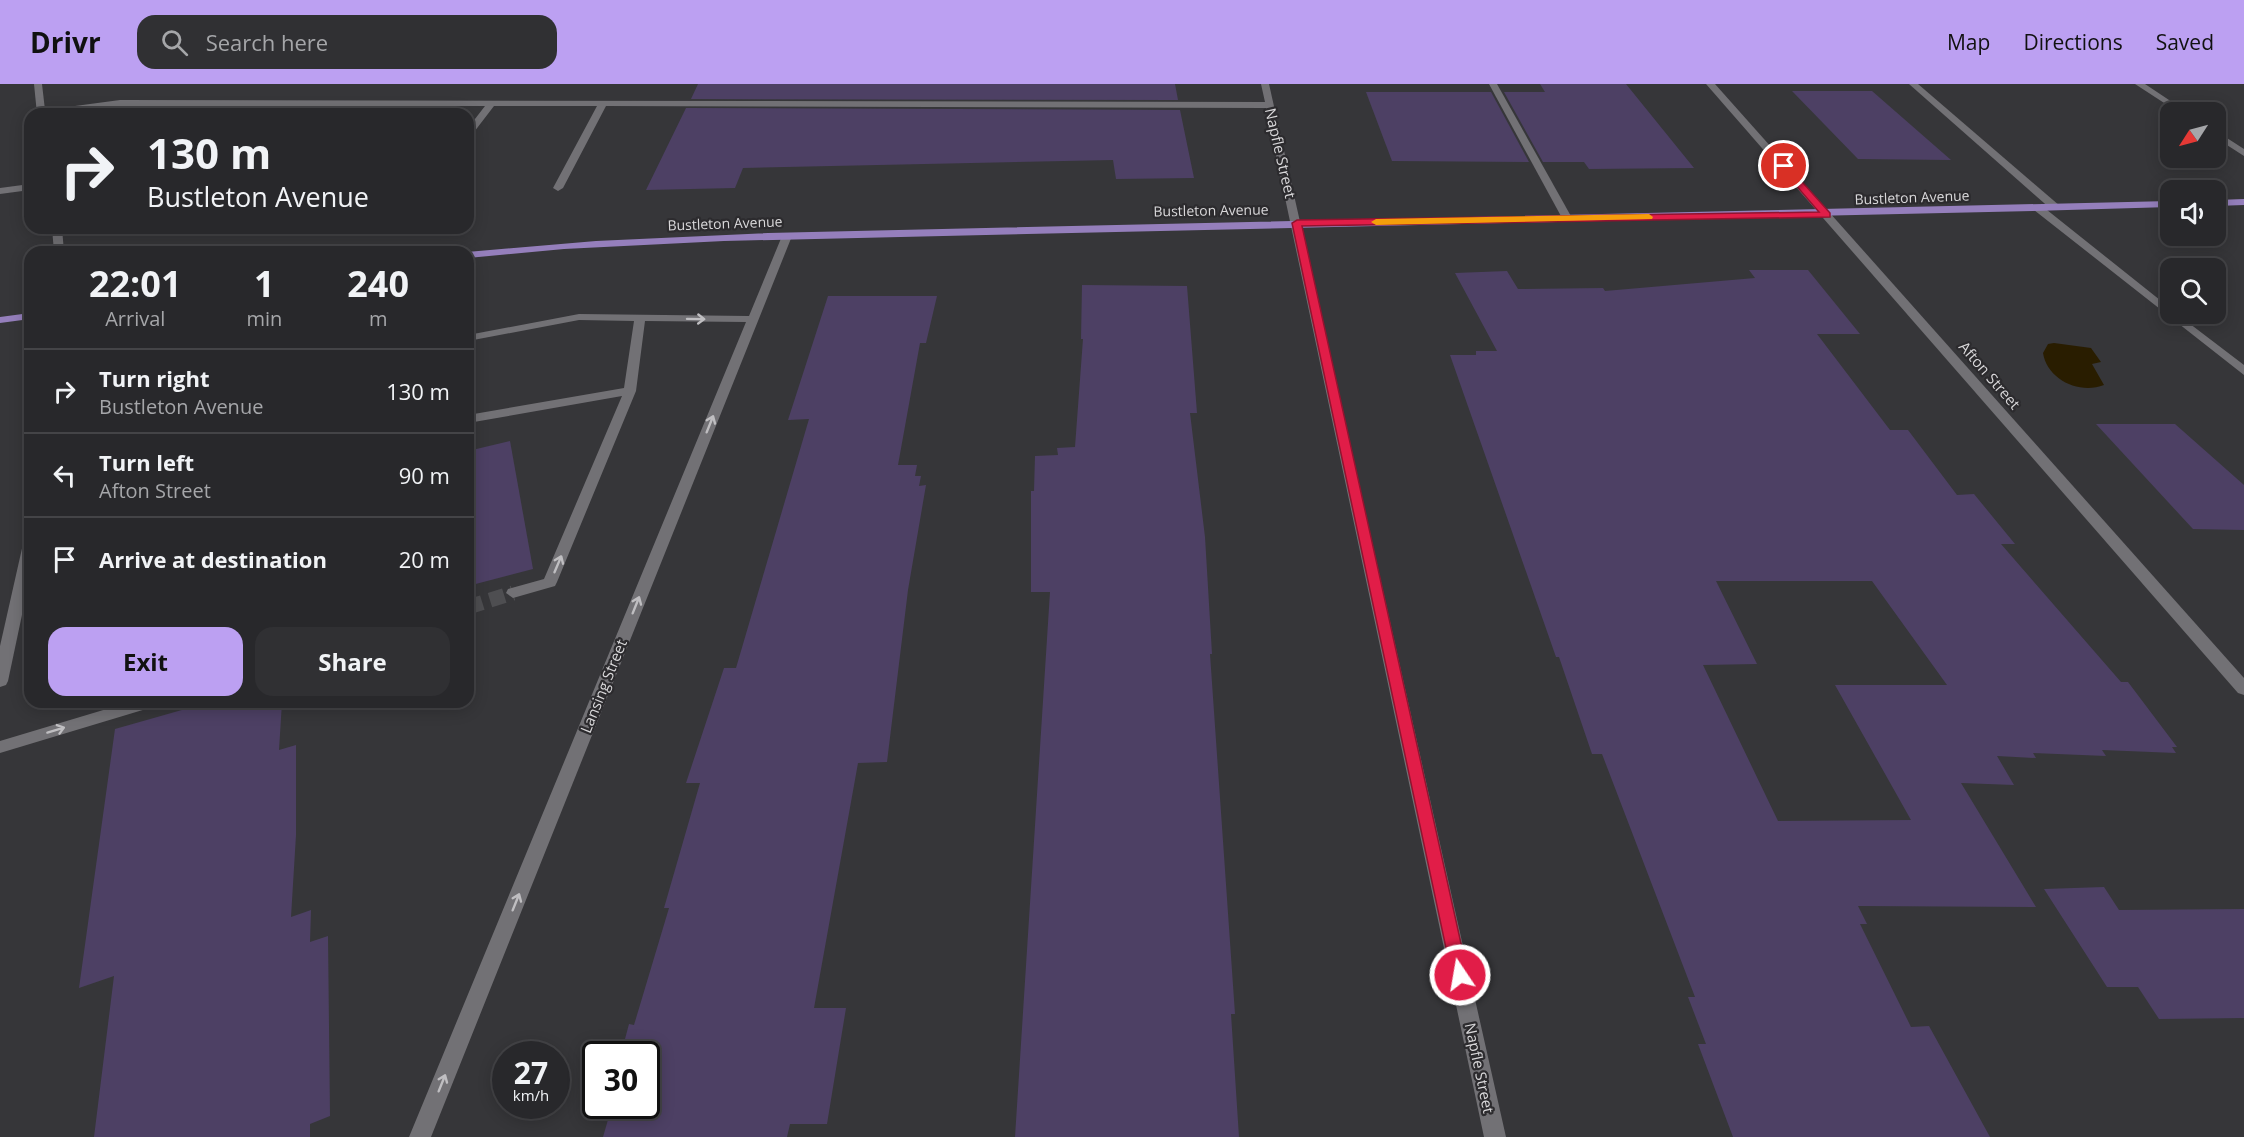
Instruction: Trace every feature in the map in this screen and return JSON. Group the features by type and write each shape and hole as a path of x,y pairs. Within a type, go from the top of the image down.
{"main road":[{"path":"2226,203 2244,202"},
{"name":"Bustleton Avenue","path":"474,254 611,243 787,236 1297,223 1827,215 2160,204"},
{"path":"0,320 24,317"}],"street":[{"path":"38,84 40,108"},
{"name":"Napfle Street","path":"1265,84 1495,1137"},
{"path":"1493,84 1567,218"},
{"name":"Afton Street","path":"1710,84 2244,689"},
{"path":"1913,84 2056,208"},
{"path":"2139,84 2167,102"},
{"path":"84,108 120,103 1270,105"},
{"path":"474,126 492,103"},
{"path":"558,188 603,103"},
{"path":"2226,141 2244,153"},
{"path":"0,191 24,188"},
{"path":"2038,208 2160,304"},
{"name":"Lansing Street","path":"420,1137 787,236"},
{"path":"474,337 579,317 752,319"},
{"path":"513,593 550,582 630,391 640,318"},
{"path":"2185,324 2244,371"},
{"path":"474,418 630,391"},
{"path":"0,681 24,571"},
{"path":"0,747 130,708"}],"shaded area":[{"path":"2048,344 2091,348 2101,362 2092,364 2104,385 2084,388 2057,377 2046,362 2043,353"}],"building":[{"path":"698,84 1175,84 1178,100 691,99"},
{"path":"1540,84 1626,84 1694,168 1589,169 1584,162 1543,162 1504,92 1545,92"},
{"path":"1792,91 1872,91 1951,160 1858,159"},
{"path":"1366,92 1491,92 1529,162 1392,161"},
{"path":"686,108 1180,110 1194,178 1116,179 1113,160 743,168 735,188 646,190"},
{"path":"1749,270 1808,270 1860,334 1817,334 1890,430 1908,430 1957,495 1974,494 2015,544 2001,544 2121,682 2128,682 2177,747 2172,747 2176,753 2102,750 2106,756 2033,753 2036,758 1997,756 2014,785 1961,783 2036,907 1858,906 1867,924 1860,924 1911,1027 1929,1026 1990,1137 1733,1137 1698,1044 1706,1044 1688,997 1695,997 1602,754 1592,754 1450,355 1476,355 1476,351 1497,351 1455,273 1507,271 1518,289 1603,288 1605,291 1755,278","holes":["1716,581 1872,581 1947,685 1835,685 1911,820 1778,821 1703,665 1757,664"]},
{"path":"1082,285 1187,286 1197,413 1190,413 1205,537 1212,654 1210,654 1235,1014 1231,1014 1239,1137 1015,1137 1050,592 1031,592 1031,491 1034,491 1035,456 1058,455 1057,448 1075,447 1083,339 1081,339"},
{"path":"828,296 937,296 926,343 920,343 898,465 917,465 915,476 921,476 919,486 926,485 908,590 887,762 858,763 814,1008 846,1008 827,1124 790,1124 787,1137 603,1137 608,1119 660,1119 660,1041 624,1041 629,1024 634,1025 669,908 664,908 700,783 686,783 724,668 736,668 809,419 788,420"},
{"path":"2096,424 2175,424 2244,485 2244,530 2193,529"},
{"path":"510,441 533,569 474,584 474,450"},
{"path":"189,708 282,708 279,750 296,745 296,835 291,917 311,910 310,942 328,936 330,1116 310,1124 310,1137 94,1137 114,976 79,988 115,729"},
{"path":"2104,887 2119,910 2244,909 2244,1018 2159,1019 2138,987 2107,987 2044,889"}],"tunnel":[{"path":"474,605 513,593"}],"slow traffic":[{"path":"1376,222 1649,217"}],"route":[{"path":"1460,975 1297,223 1827,215 1784,166"}]}
